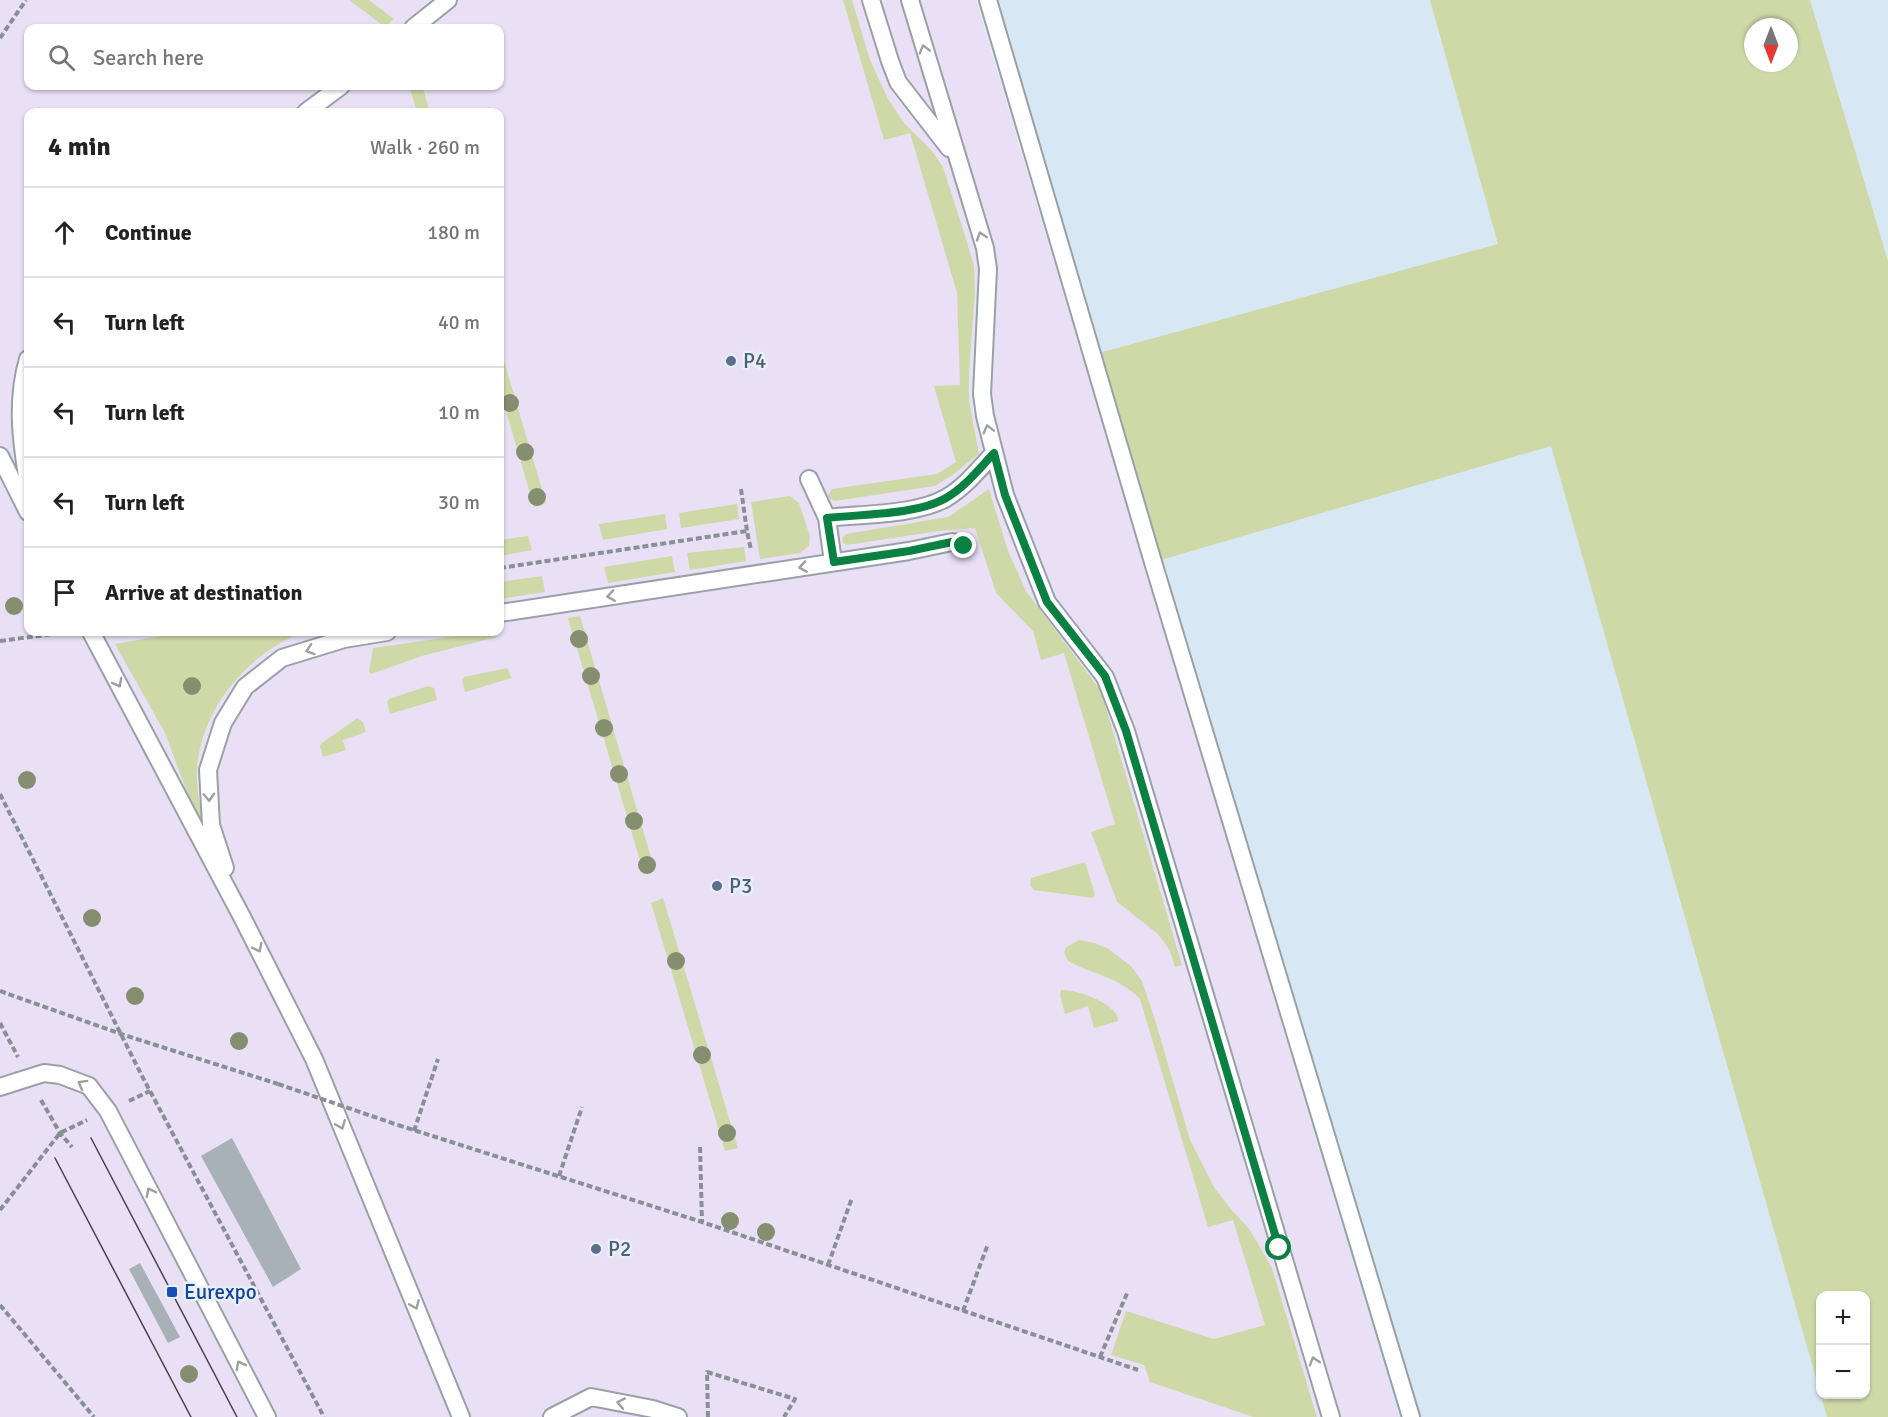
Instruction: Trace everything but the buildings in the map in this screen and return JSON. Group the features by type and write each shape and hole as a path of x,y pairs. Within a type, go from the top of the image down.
{"lane":[{"path":"417,24 448,0"},
{"path":"871,0 898,82 956,159"},
{"path":"910,0 956,159 985,248 988,269 982,394 985,416 1005,495 1047,602 1105,676 1126,731 1331,1417"},
{"path":"988,0 1153,562 1411,1417"},
{"path":"311,108 335,90"},
{"path":"24,382 20,405 24,457"},
{"path":"827,518 921,508 945,499 962,487 994,453"},
{"path":"0,456 24,504"},
{"path":"808,479 827,518 834,562"},
{"path":"504,612 909,551 952,542 964,546"},
{"path":"93,636 242,916 314,1059 461,1417"},
{"path":"242,916 211,825 208,770 223,723 245,687 282,658 344,639 362,636"},
{"path":"0,1098 6,1086 44,1073 60,1075 89,1086 108,1111 267,1417"},
{"path":"552,1417 591,1397 653,1409 678,1417"}],"path":[{"path":"0,38 26,0"},
{"path":"741,489 747,531 757,574"},
{"path":"504,567 747,531"},
{"path":"0,642 36,636"},
{"path":"0,794 150,1091 324,1417"},
{"path":"0,992 414,1131 702,1222 1137,1370"},
{"path":"414,1131 438,1059"},
{"path":"0,1210 60,1133 150,1091"},
{"path":"559,1176 582,1107"},
{"path":"700,1147 702,1222"},
{"path":"828,1265 852,1198"},
{"path":"963,1311 988,1244"},
{"path":"1100,1357 1128,1291"},
{"path":"0,1305 94,1417"},
{"path":"708,1417 707,1372 795,1399 784,1417"}],"shaded area":[{"name":"Eurexpo","path":"0,0 976,0 1399,1417 0,1417"},
{"path":"977,0 1888,0 1888,1417 1399,1417"}],"green space":[{"path":"349,0 369,0 394,19 388,24 381,24"},
{"path":"843,0 852,0 870,60 888,99 905,124 932,151 943,167 967,242 974,266 975,292 969,400 979,454 935,486 834,501 828,495 832,489 937,474 956,462 934,386 960,385 957,293 910,133 884,140"},
{"path":"1430,0 1810,0 1888,261 1888,1417 1827,1417 1822,1399 1870,1399 1870,1291 1816,1291 1816,1378 1551,446 1161,560 1099,353 1498,244"},
{"path":"410,90 423,90 429,108 416,108"},
{"path":"504,361 546,503 534,507 504,405"},
{"path":"989,489 1008,551 1026,591 1101,691 1182,965 1175,967 1170,951 1158,934 1117,902 1091,832 1115,824 1064,653 1041,660 1033,631 996,593 975,528 847,545 843,543 842,538 846,534 948,517"},
{"path":"790,496 799,503 810,536 809,546 800,553 760,559 751,502"},
{"path":"737,504 739,519 681,528 679,513"},
{"path":"665,514 667,529 603,540 599,524"},
{"path":"528,536 532,550 504,555 504,539"},
{"path":"744,547 746,561 690,570 687,553"},
{"path":"672,556 675,572 608,583 604,567"},
{"path":"542,576 545,592 504,598 504,581"},
{"path":"580,616 655,871 644,874 568,618"},
{"path":"161,636 295,636 264,654 247,668 219,703 208,723 197,767 197,786 202,817 200,819 196,816 165,733 115,644"},
{"path":"457,636 497,637 425,655 371,674 369,672 373,648"},
{"path":"507,668 512,678 465,692 462,680 464,677"},
{"path":"428,686 434,688 437,700 390,714 387,702 389,699"},
{"path":"357,718 363,722 366,732 343,740 346,750 323,757 320,746 322,743"},
{"path":"1085,862 1095,894 1093,898 1034,890 1030,885 1031,878"},
{"path":"663,898 738,1148 725,1151 651,903"},
{"path":"1079,940 1107,948 1131,966 1142,981 1190,1140 1214,1187 1250,1230 1272,1268 1317,1417 1253,1417 1150,1382 1144,1365 1111,1355 1126,1311 1214,1339 1265,1325 1233,1220 1208,1227 1140,999 1123,985 1068,961 1064,952 1066,947"},
{"path":"1061,990 1086,995 1104,1003 1112,1009 1118,1021 1094,1028 1088,1006 1065,1014 1060,995"}],"tram line":[{"path":"91,1138 237,1417"},
{"path":"55,1158 191,1417"}],"place":[{"name":"P4","path":"731,361"},
{"name":"P3","path":"717,886"},
{"name":"P2","path":"596,1249"},
{"name":"Eurexpo","path":"172,1292"}],"route":[{"path":"964,546 952,542 834,562 827,518 921,508 945,499 962,487 994,453 1005,495 1047,602 1105,676 1113,694 1126,731 1279,1248"}]}
